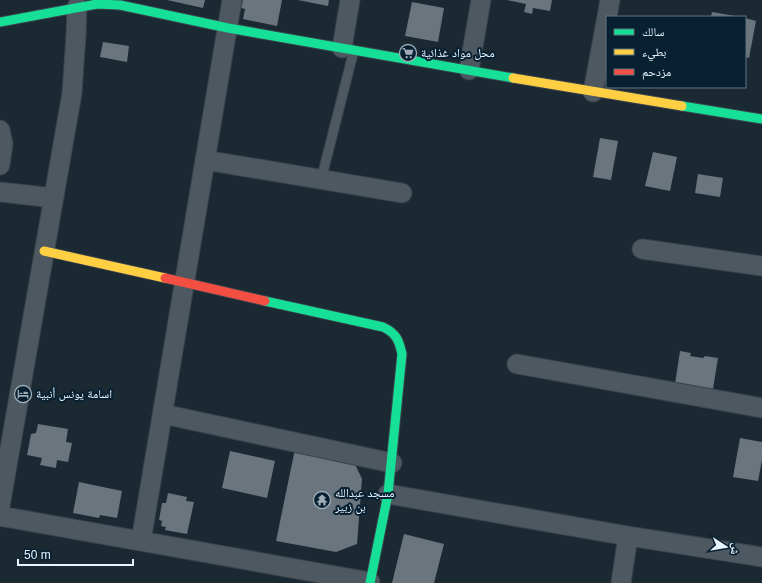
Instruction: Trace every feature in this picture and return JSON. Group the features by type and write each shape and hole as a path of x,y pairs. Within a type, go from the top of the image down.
{"street":[{"path":"141,541 232,0"},
{"path":"348,49 350,0"},
{"path":"469,70 482,0"},
{"path":"607,16 610,0"},
{"path":"0,22 97,4 120,5 228,28 593,92 762,119"},
{"path":"0,506 72,93 75,64 77,7"},
{"path":"593,92 606,22"},
{"path":"0,130 3,144 0,165"},
{"path":"205,160 402,194"},
{"path":"0,192 54,198"},
{"path":"642,249 762,266"},
{"path":"0,516 370,583 388,494 402,354 400,340 393,331 383,327 44,251"},
{"path":"517,364 762,408"},
{"path":"163,414 392,463"},
{"path":"388,494 628,536 762,556"},
{"path":"621,583 628,536"}],"lane":[{"path":"321,180 348,49"}],"building":[{"path":"167,0 205,0 203,8"},
{"path":"243,0 282,0 277,26 243,19 245,9 241,8"},
{"path":"298,0 329,0 328,6"},
{"path":"507,0 552,0 550,11 533,8 532,14 524,12 526,4"},
{"path":"412,2 444,8 438,42 405,36"},
{"path":"712,12 735,16 711,16"},
{"path":"746,18 756,21 749,58 746,57"},
{"path":"103,42 129,46 127,62 100,57"},
{"path":"600,138 618,141 611,180 593,177"},
{"path":"653,152 677,157 670,191 645,186"},
{"path":"698,174 723,178 720,197 695,193"},
{"path":"680,351 691,353 690,356 718,358 713,389 675,384"},
{"path":"38,424 68,429 66,442 72,443 68,462 57,460 56,468 40,465 42,458 27,455 31,434 36,433"},
{"path":"740,438 762,442 762,460 758,481 733,477"},
{"path":"295,449 353,460 362,479 357,544 336,552 276,541"},
{"path":"230,451 275,461 267,498 222,488"},
{"path":"79,482 122,491 117,518 100,515 99,518 73,513"},
{"path":"168,493 187,497 186,501 194,502 187,534 165,530 166,527 161,526 162,521 159,520 162,503 166,503"},
{"path":"404,534 444,544 434,583 392,583"}],"traffic: fast":[{"path":"0,22 97,4 120,5 228,28 513,78"},
{"path":"682,106 762,119"},
{"path":"265,301 383,327 394,334 400,345 402,354 388,494 370,583"}],"traffic: slow":[{"path":"513,78 682,106"},
{"path":"44,251 165,278"}],"traffic: jam":[{"path":"165,278 265,301"}],"place":[{"name":"محل مواد غذائية","path":"408,53"},
{"name":"اسامة يونس أنبية","path":"23,394"},
{"name":"مسجد عبدالله بن زبير","path":"322,500"}]}
